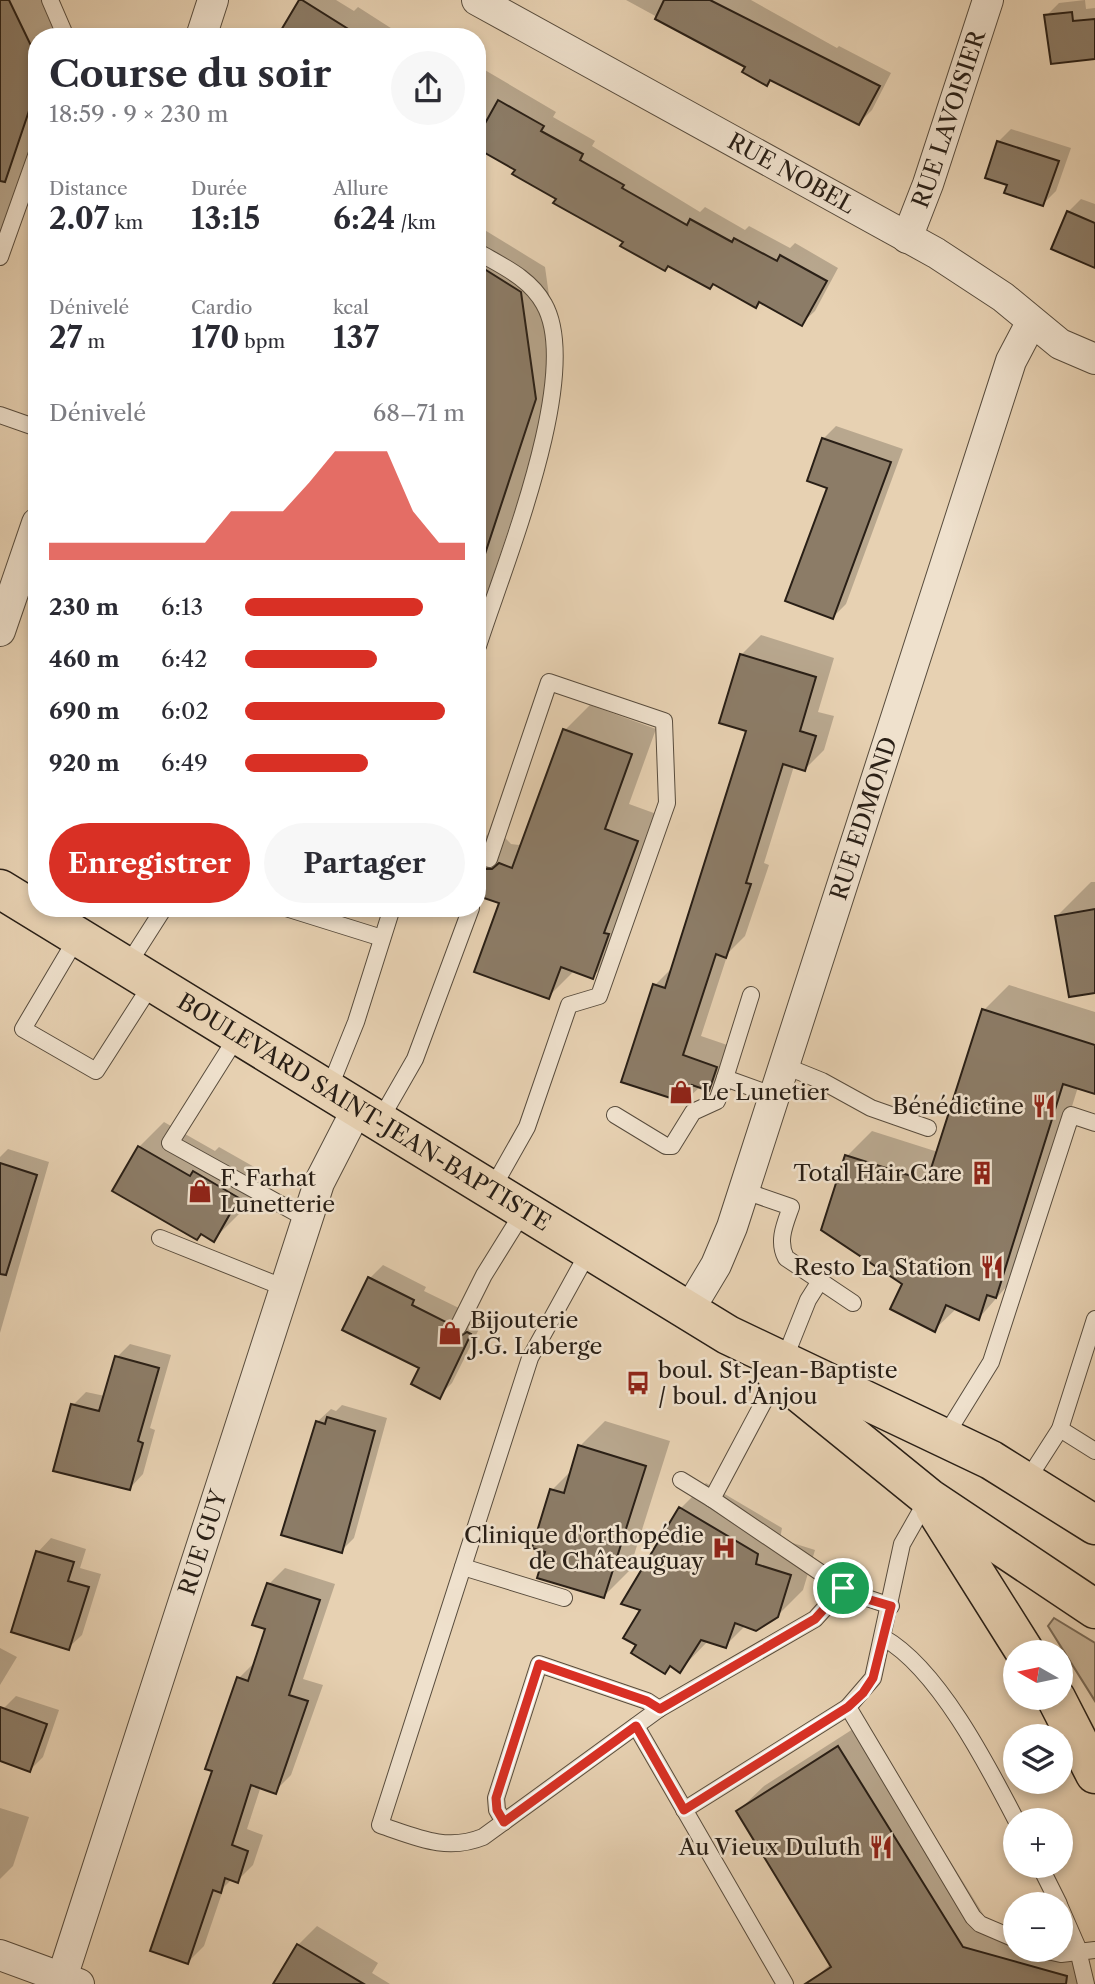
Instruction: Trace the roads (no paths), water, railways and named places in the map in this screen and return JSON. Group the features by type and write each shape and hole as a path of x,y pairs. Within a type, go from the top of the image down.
{"highway":[{"name":"BOULEVARD SAINT-JEAN-BAPTISTE","path":"0,889 28,906"},
{"name":"BOULEVARD SAINT-JEAN-BAPTISTE","path":"46,917 590,1248 781,1368 991,1461 1095,1525"},
{"name":"BOULEVARD SAINT-JEAN-BAPTISTE","path":"781,1368 929,1498 1095,1608"},
{"path":"929,1498 1018,1640"},
{"path":"1062,1710 1095,1774"}],"street":[{"path":"204,28 213,0"},
{"name":"RUE NOBEL","path":"477,0 907,238 982,282 1060,344 1095,359"},
{"name":"RUE LAVOISIER","path":"907,238 928,184 988,0"},
{"name":"RUE EDMOND","path":"689,1310 716,1265 745,1191 1011,361 1031,323"},
{"path":"0,631 26,587"},
{"name":"RUE GUY","path":"67,1982 307,1219 322,1174 355,1105"},
{"path":"0,1955 67,1982"}],"lane":[{"path":"50,0 62,28"},
{"path":"0,257 28,178"},
{"path":"486,257 534,289 545,306 556,354 543,444 486,621"},
{"path":"0,415 28,425"},
{"path":"489,859 549,682 664,721 667,803 599,996 569,1005 527,1127 492,1189"},
{"path":"78,936 23,1029 96,1071 140,974 161,917"},
{"path":"315,917 382,938"},
{"path":"355,1105 356,1022 389,917"},
{"path":"355,1105 415,1059 468,917"},
{"path":"614,1115 666,1146 673,1146 693,1112 718,1101 751,995"},
{"path":"238,1034 170,1143 307,1219"},
{"path":"785,1066 822,1081 871,1108 928,1128"},
{"path":"725,1078 775,1096"},
{"path":"944,1438 990,1362 1071,1115 1095,1123"},
{"path":"745,1191 791,1207 782,1250 786,1258 853,1303"},
{"path":"458,1328 484,1275 525,1209"},
{"path":"160,1238 285,1288"},
{"path":"590,1248 530,1358 380,1825 435,1843 453,1845 483,1837 660,1709 815,1619 843,1588"},
{"path":"712,1499 781,1368 808,1300 820,1281"},
{"path":"1026,1482 1060,1429 1095,1319"},
{"path":"1060,1429 1095,1451"},
{"path":"681,1479 843,1588 860,1597 891,1606"},
{"path":"684,1810 848,1707 873,1678 891,1606 902,1544 929,1498"},
{"path":"463,1567 564,1598"},
{"path":"884,1637 908,1653 934,1684 993,1775 1010,1808"},
{"path":"504,1822 497,1810 496,1798 539,1664 647,1701 660,1709"},
{"path":"848,1707 973,1917 981,1924 1003,1934"},
{"path":"636,1726 785,1984"},
{"path":"1073,1927 1087,1951 1086,1984"}],"place":[{"name":"Le Lunetier","path":"681,1092"},
{"name":"Bénédictine","path":"1044,1106"},
{"name":"Total Hair Care","path":"982,1173"},
{"name":"F. Farhat Lunetterie","path":"200,1191"},
{"name":"Resto La Station","path":"992,1267"},
{"name":"Bijouterie J.G. Laberge","path":"450,1333"},
{"name":"boul. St-Jean-Baptiste / boul. d'Anjou","path":"638,1383"},
{"name":"Clinique d'orthopédie de Châteauguay","path":"724,1548"},
{"name":"Au Vieux Duluth","path":"881,1847"}]}
